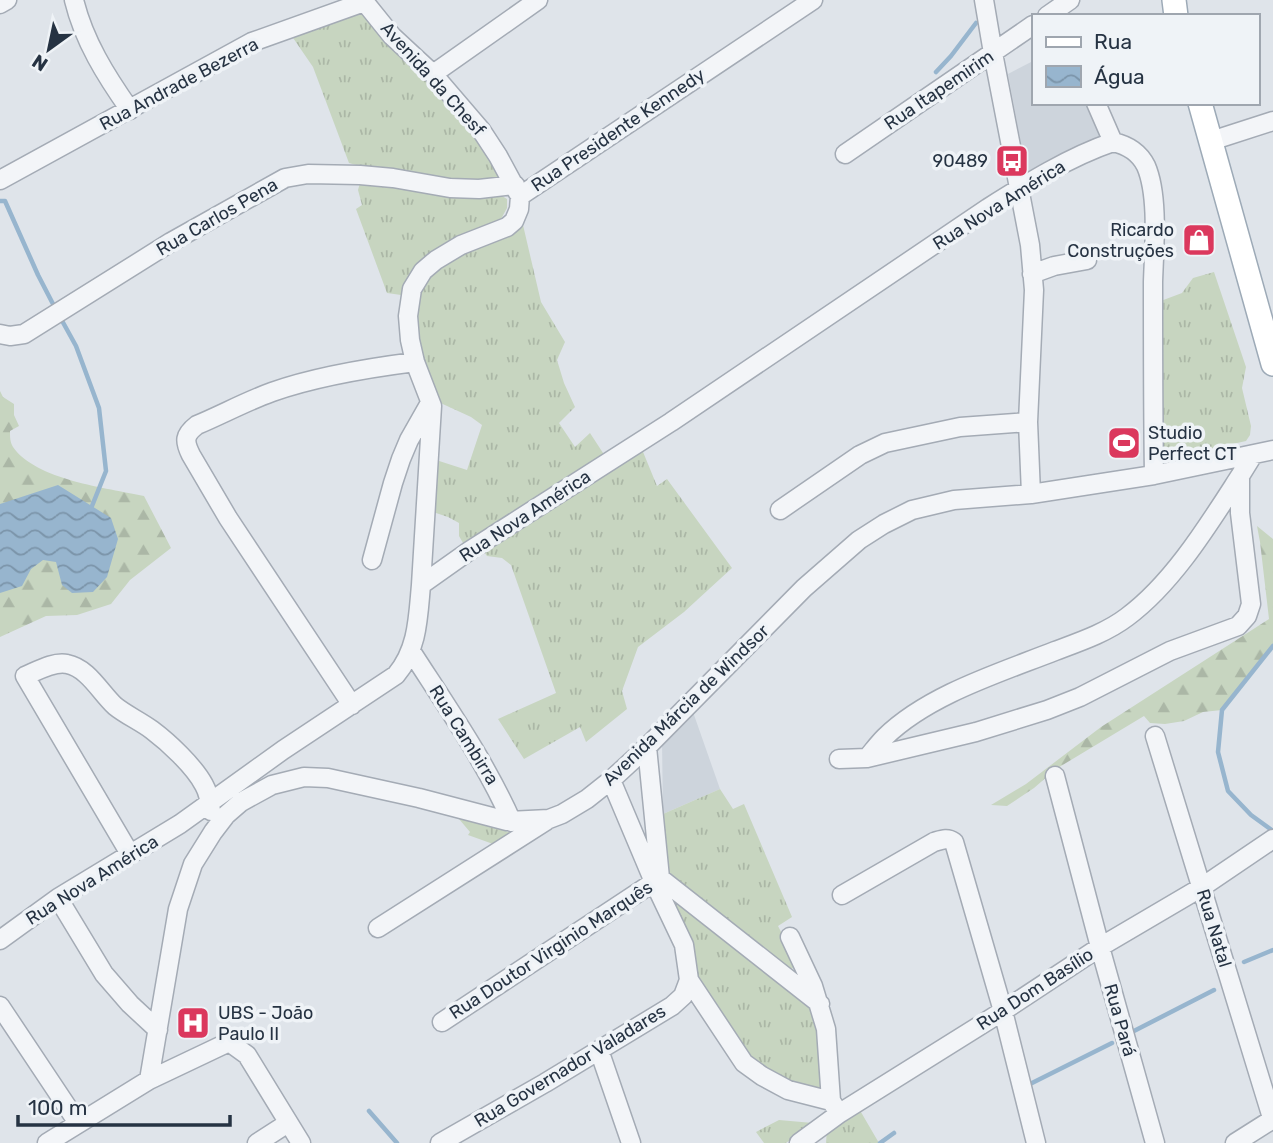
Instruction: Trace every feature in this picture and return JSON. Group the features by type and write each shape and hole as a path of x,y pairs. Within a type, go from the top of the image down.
{"main road":[{"path":"1201,105 1273,364"}],"street":[{"path":"0,4 7,0"},
{"path":"74,0 88,43 130,110"},
{"path":"433,74 538,0"},
{"name":"Rua Presidente Kennedy","path":"421,585 432,406 415,362 408,316 412,289 423,271 461,245 506,227 514,221 519,209 517,191 813,0"},
{"path":"984,0 1030,245 1033,302 1028,422 1031,494"},
{"path":"1050,14 1070,0"},
{"name":"Rua Andrade Bezerra","path":"0,180 215,61 252,43 364,1"},
{"name":"Avenida da Chesf","path":"364,1 392,36 433,74 481,130 517,191"},
{"name":"Rua Itapemirim","path":"845,154 1032,26"},
{"path":"1097,105 1113,142 1125,145 1139,156 1151,181 1154,218 1154,475"},
{"path":"1211,141 1273,121"},
{"name":"Rua Nova América","path":"0,940 58,898 180,824 283,750 396,675 411,651 417,633 421,585 671,422 1019,188 1095,148 1113,142"},
{"name":"Rua Carlos Pena","path":"0,334 24,334 171,242 285,178 308,174 360,175 450,188 517,191"},
{"path":"1032,274 1054,266 1087,260"},
{"path":"352,705 228,518 186,447 186,440 189,431 197,425 268,393 325,377 415,362"},
{"path":"372,559 401,459 431,401"},
{"path":"780,510 860,455 885,443 960,427 1028,422"},
{"name":"Avenida Márcia de Windsor","path":"149,1080 178,909 193,864 226,815 241,802 272,785 304,777 341,779 419,797 495,819 512,822 548,819 580,804 611,780 804,588 859,540 884,524 912,510 954,500 1031,494 1154,475 1273,450"},
{"path":"867,758 901,723 947,696 984,678 1107,629 1127,617 1148,599 1203,533 1253,455"},
{"path":"839,759 867,758 976,732 1047,710 1080,697 1170,651 1238,626 1247,616 1251,604 1240,513 1240,477"},
{"name":"Rua Cambirra","path":"411,651 481,759 512,822"},
{"path":"130,854 25,676 65,663 83,673 119,708 152,730 180,756 204,784 210,803 213,832"},
{"name":"Rua Natal","path":"1155,736 1273,1120"},
{"path":"647,747 657,880 820,1004"},
{"name":"Rua Pará","path":"1055,776 1154,1143"},
{"path":"611,780 684,945 689,981 744,1063 788,1090 836,1107 827,1030 820,1004 790,937"},
{"path":"378,928 548,819"},
{"path":"842,895 934,842 944,839 954,842 1003,1011 1037,1143"},
{"name":"Rua Dom Basílio","path":"799,1143 825,1123 836,1107 1003,1011 1100,947 1202,887 1265,844"},
{"name":"Rua Doutor Virginio Marquês","path":"442,1022 657,880"},
{"path":"58,898 104,974 130,1004 158,1030"},
{"name":"Rua Governador Valadares","path":"440,1143 672,1006 683,996 689,981"},
{"path":"0,1006 78,1123"},
{"path":"47,1143 149,1080 229,1042 247,1055 301,1143"},
{"path":"599,1050 631,1143"},
{"path":"1235,1143 1273,1120"},
{"path":"257,1143 288,1123"},
{"path":"821,1143 825,1123"}],"shaded area":[{"path":"1032,62 1032,105 1090,105 1108,137 1027,175 1008,74"},
{"path":"693,712 720,789 663,814 662,741"}],"green space":[{"path":"361,6 445,90 499,171 498,178 491,182 472,184 349,163 313,67 289,32"},
{"path":"360,183 502,196 507,199 507,208 501,219 439,253 408,283 401,295 387,293 356,209 362,205 358,190"},
{"path":"523,225 541,302 565,342 557,360 575,407 559,423 575,447 590,433 605,456 466,548 459,536 459,523 430,511 433,459 467,470 482,425 434,400 413,316 426,272 490,238"},
{"path":"1214,272 1246,367 1242,388 1251,426 1250,435 1246,441 1162,460 1158,302 1182,293 1193,278"},
{"path":"0,391 3,397 14,404 14,415 19,426 10,431 10,439 13,447 24,458 55,475 73,481 144,496 171,548 130,580 111,604 77,615 46,616 0,637"},
{"path":"641,447 657,486 667,479 732,568 684,612 638,647 622,691 627,709 586,742 580,727 524,759 498,719 556,693 511,565 502,558 487,556 482,549"},
{"path":"1257,526 1273,539 1273,646 1222,710 1203,712 1184,721 1165,724 1150,723 1144,716 1056,769 1007,806 991,805 1026,784 1101,727 1269,619"},
{"path":"720,789 733,809 744,804 792,917 778,926 792,953 795,968 782,970 663,873 663,814"},
{"path":"460,816 524,837 507,849 468,835 470,832 459,819"},
{"path":"665,893 815,1010 829,1097 787,1082 755,1063 732,1035 693,971"},
{"path":"858,1107 879,1143 826,1143 827,1129"},
{"path":"779,1120 813,1123 786,1143 764,1143 756,1132"}],"water":[{"path":"58,485 111,518 118,539 107,577 93,592 72,593 62,585 56,562 43,560 31,569 22,586 0,593 0,504"}],"waterway":[{"path":"936,72 976,23"},
{"path":"0,201 5,201 53,304"},
{"path":"60,317 76,346 99,408 106,471 92,506"},
{"path":"1273,646 1222,710 1218,752 1228,791 1251,815 1273,831"},
{"path":"1244,962 1273,950"},
{"path":"1132,1032 1214,990"},
{"path":"1030,1084 1112,1043"},
{"path":"369,1111 397,1143"},
{"path":"880,1143 894,1133"}],"place":[{"name":"90489","path":"1012,161"},
{"name":"Ricardo Construções","path":"1199,240"},
{"name":"Studio Perfect CT","path":"1124,443"},
{"name":"UBS - João Paulo II","path":"193,1023"}]}
